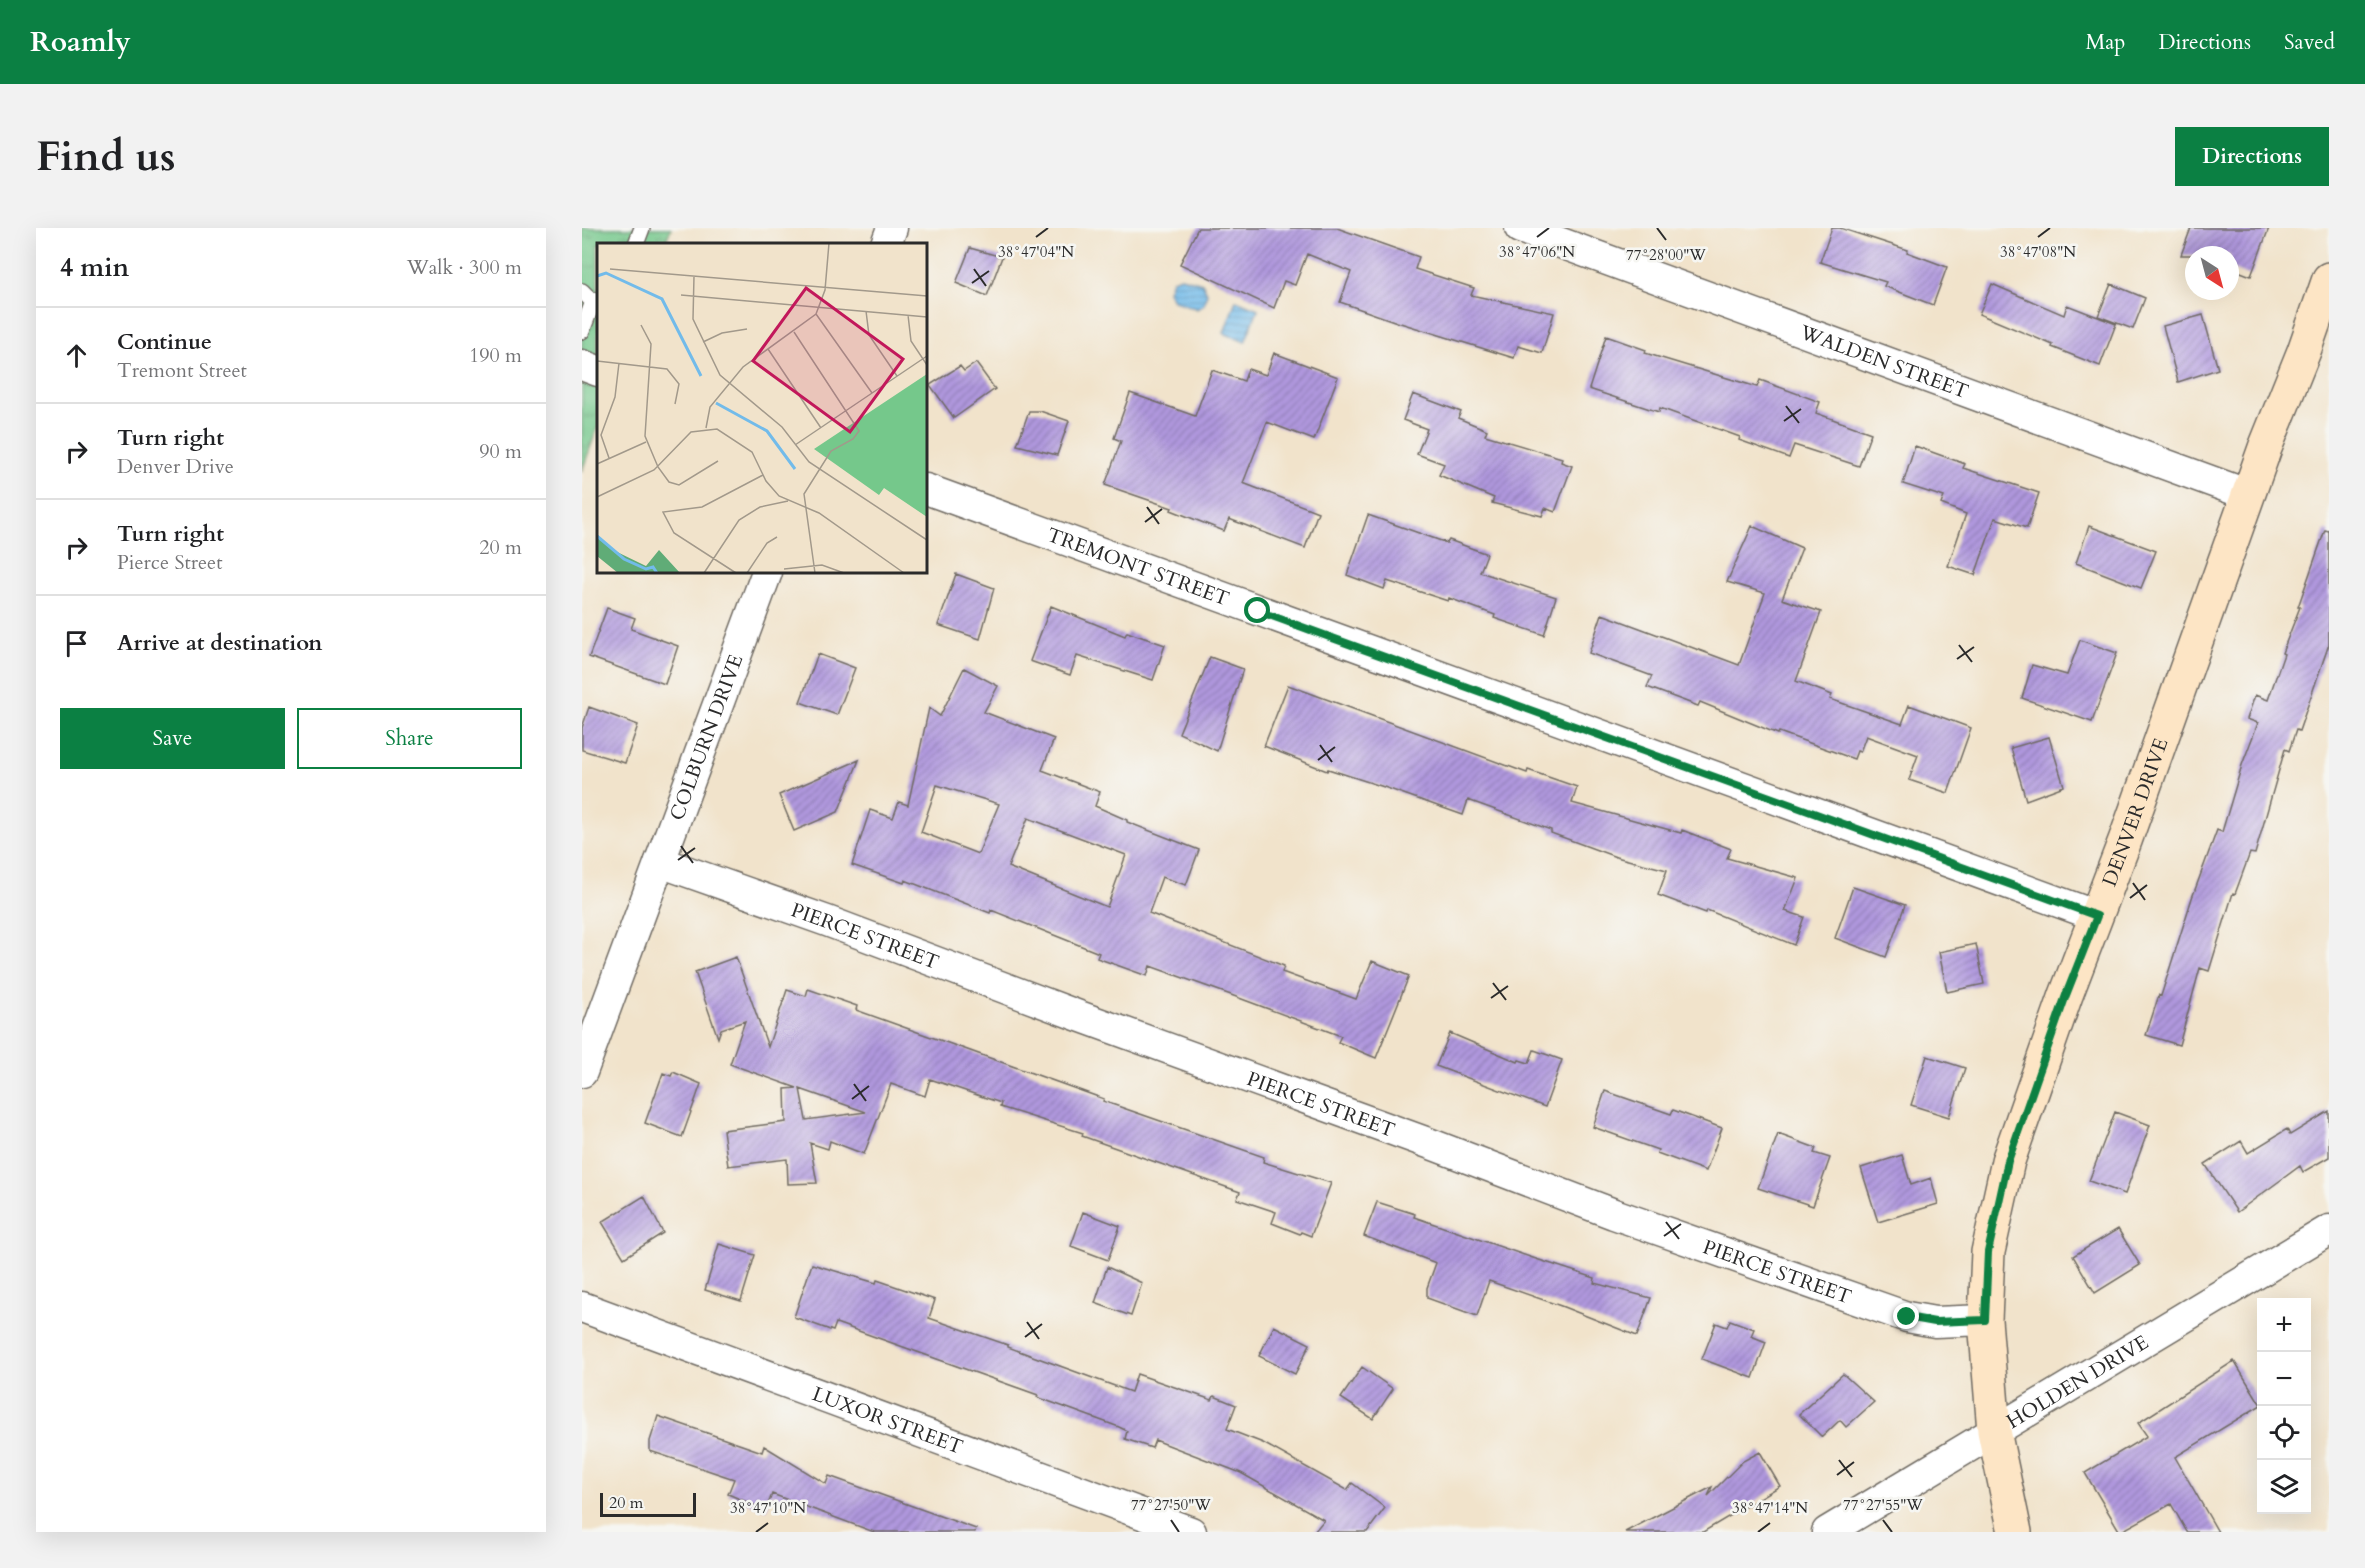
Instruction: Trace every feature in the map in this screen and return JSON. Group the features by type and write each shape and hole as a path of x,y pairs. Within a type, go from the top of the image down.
{"street":[{"path":"886,243 892,228"},
{"name":"WALDEN STREET","path":"1520,228 2249,495"},
{"name":"DENVER DRIVE","path":"2015,1532 1994,1431 1985,1320 1988,1252 2008,1161 2265,448 2304,351 2329,279"},
{"path":"582,365 597,371"},
{"name":"TREMONT STREET","path":"927,489 2097,916"},
{"name":"COLBURN DRIVE","path":"582,1072 767,573"},
{"name":"PIERCE STREET","path":"660,862 1431,1144 1614,1214 1907,1317 1935,1322 1985,1320"},
{"name":"HOLDEN DRIVE","path":"1827,1532 2329,1230"},
{"name":"LUXOR STREET","path":"582,1307 1191,1532"}],"lane":[{"path":"636,243 642,228"},
{"path":"582,291 596,301 582,331"}],"green space":[{"path":"582,228 671,228 665,243 597,243 597,429 582,471"}],"water":[{"path":"1181,277 1202,283 1207,293 1204,304 1197,309 1173,300 1168,291 1172,280"},
{"path":"1236,300 1258,309 1245,342 1224,333"}],"building":[{"path":"1198,228 1337,228 1419,257 1415,269 1474,288 1471,295 1554,313 1542,353 1518,346 1514,358 1340,302 1351,272 1307,254 1295,285 1284,281 1274,308 1180,264"},
{"path":"1832,228 1840,228 1908,250 1907,252 1947,267 1933,305 1884,286 1886,282 1820,262"},
{"path":"2191,228 2269,228 2251,276 2239,271 2239,246 2185,246 2185,255 2181,255"},
{"path":"970,248 1002,257 987,296 956,283"},
{"path":"1992,284 2064,315 2067,305 2116,324 2100,366 1979,314"},
{"path":"2111,284 2145,298 2133,329 2098,316"},
{"path":"2203,315 2218,369 2178,382 2163,326"},
{"path":"1606,336 1646,350 1645,353 1757,387 1760,380 1820,402 1816,413 1871,433 1859,466 1794,445 1789,458 1739,440 1740,437 1660,408 1659,412 1589,389"},
{"path":"1274,353 1338,377 1314,440 1267,422 1243,483 1318,512 1305,548 1229,519 1224,531 1171,510 1172,508 1105,485 1121,441 1114,438 1130,393 1195,416 1212,370 1244,381 1248,369 1266,375"},
{"path":"976,363 995,389 954,418 930,385 960,366 964,371"},
{"path":"1413,394 1461,412 1458,418 1487,430 1485,435 1562,458 1561,462 1572,466 1555,512 1545,508 1542,516 1492,503 1494,498 1439,475 1444,464 1417,454 1427,429 1403,420"},
{"path":"1029,411 1040,411 1069,421 1057,455 1017,445"},
{"path":"1915,446 1965,464 1963,468 2039,493 2027,528 1995,518 1975,575 1948,566 1966,514 1941,504 1944,497 1903,484"},
{"path":"1368,515 1447,543 1449,540 1487,554 1480,572 1556,597 1544,635 1494,618 1495,615 1449,598 1448,601 1387,581 1384,589 1347,575"},
{"path":"1752,526 1802,548 1782,599 1821,612 1796,681 1832,695 1830,699 1902,724 1909,705 1971,728 1948,793 1909,780 1918,755 1866,736 1860,752 1857,751 1854,759 1779,732 1778,734 1700,702 1698,706 1647,687 1652,676 1589,653 1602,614 1739,665 1765,593 1727,582"},
{"path":"2089,526 2156,551 2141,588 2076,563"},
{"path":"2325,530 2329,531 2329,644 2299,731 2296,730 2289,751 2285,749 2255,854 2250,853 2235,894 2233,893 2209,971 2200,968 2179,1045 2146,1035 2159,995 2161,996 2192,898 2217,830 2222,832 2242,765 2258,723 2247,719 2255,695 2268,700"},
{"path":"956,574 994,588 980,639 938,625"},
{"path":"1051,606 1125,636 1127,632 1165,645 1153,680 1077,656 1070,675 1030,661"},
{"path":"607,608 635,618 631,629 678,646 665,684 589,657"},
{"path":"2080,640 2117,653 2092,722 2022,698 2032,665 2067,675"},
{"path":"818,654 855,668 837,715 800,702"},
{"path":"1210,657 1243,669 1217,751 1179,733"},
{"path":"964,668 998,686 984,712 1054,739 1042,770 1100,792 1095,806 1127,822 1199,850 1186,885 1162,877 1149,913 1284,966 1282,972 1356,999 1372,961 1409,976 1376,1058 1338,1042 1341,1036 1231,995 1150,966 1147,976 1097,958 1099,953 991,910 990,913 905,880 904,883 852,865 870,810 893,818 899,802 908,805 929,708 940,716","holes":["937,785 999,804 978,854 921,832","1028,818 1126,855 1107,907 1008,867"]},
{"path":"1288,685 1527,773 1528,770 1577,787 1572,803 1681,833 1682,830 1731,849 1727,858 1798,878 1785,911 1804,917 1794,945 1707,910 1706,913 1658,895 1667,870 1616,857 1551,833 1551,830 1468,800 1463,815 1384,787 1328,769 1327,771 1264,746"},
{"path":"589,707 638,725 625,763 582,750 582,728"},
{"path":"2049,737 2064,786 2026,800 2011,748"},
{"path":"859,760 838,812 794,831 779,795"},
{"path":"1853,887 1905,905 1886,957 1835,938"},
{"path":"1976,944 1984,984 1947,992 1939,952"},
{"path":"736,957 768,1047 787,990 806,996 808,989 857,1006 856,1010 1104,1099 1103,1101 1264,1157 1263,1162 1331,1183 1311,1236 1272,1223 1276,1212 1237,1199 1240,1192 1082,1136 1083,1133 1000,1107 1001,1103 930,1079 925,1096 891,1084 864,1154 830,1141 828,1149 810,1143 817,1183 788,1184 787,1159 728,1166 723,1130 786,1122 785,1089 797,1088 730,1064 745,1021 721,1029 718,1038 695,972","holes":["800,1089 866,1112 806,1120"]},
{"path":"1450,1033 1518,1062 1519,1060 1529,1063 1534,1050 1562,1060 1545,1107 1436,1066"},
{"path":"1927,1056 1965,1068 1949,1117 1911,1105"},
{"path":"673,1072 701,1084 682,1137 645,1123 663,1073 671,1076"},
{"path":"1605,1091 1671,1114 1673,1110 1722,1128 1706,1171 1657,1153 1658,1150 1593,1127"},
{"path":"2329,1111 2329,1157 2303,1172 2300,1166 2237,1212 2205,1164 2241,1141 2248,1153 2287,1129 2290,1135"},
{"path":"2115,1112 2150,1125 2125,1194 2089,1181"},
{"path":"1778,1134 1816,1148 1814,1153 1830,1158 1813,1206 1758,1188"},
{"path":"1902,1155 1911,1185 1931,1178 1938,1204 1878,1222 1861,1168"},
{"path":"644,1196 663,1233 624,1258 602,1222"},
{"path":"1377,1202 1415,1214 1414,1217 1595,1278 1594,1283 1651,1298 1637,1336 1489,1281 1477,1316 1427,1298 1427,1288 1436,1263 1364,1236"},
{"path":"1083,1212 1120,1226 1108,1260 1071,1246"},
{"path":"2118,1229 2140,1265 2095,1293 2073,1256"},
{"path":"719,1244 755,1255 741,1301 705,1290"},
{"path":"812,1264 876,1283 877,1280 935,1300 929,1318 1008,1345 1008,1347 1131,1392 1137,1374 1212,1400 1214,1396 1236,1405 1227,1429 1263,1443 1347,1490 1352,1483 1385,1508 1367,1532 1314,1532 1324,1520 1241,1473 1155,1440 1152,1448 1125,1439 1127,1431 1119,1427 1037,1397 1038,1395 836,1323 833,1331 794,1317"},
{"path":"1107,1267 1142,1283 1131,1316 1095,1303"},
{"path":"1730,1320 1754,1329 1751,1336 1766,1342 1753,1378 1702,1359 1716,1323 1727,1327"},
{"path":"1274,1326 1310,1344 1295,1374 1259,1356"},
{"path":"2234,1361 2257,1398 2257,1407 2175,1457 2218,1532 2187,1532 2171,1504 2120,1532 2085,1473 2147,1436 2138,1423"},
{"path":"1362,1367 1393,1389 1373,1419 1341,1398"},
{"path":"1843,1374 1874,1402 1846,1427 1840,1420 1822,1437 1799,1414"},
{"path":"658,1416 762,1452 764,1446 826,1484 829,1476 976,1529 975,1532 874,1532 772,1494 766,1510 728,1494 734,1479 650,1451 650,1441"},
{"path":"1760,1452 1780,1486 1703,1532 1625,1532 1712,1487 1708,1496 1743,1461"}],"route":[{"path":"1258,611 2097,916 2066,995 2008,1161 1988,1252 1985,1320 1935,1322 1907,1317"}]}
